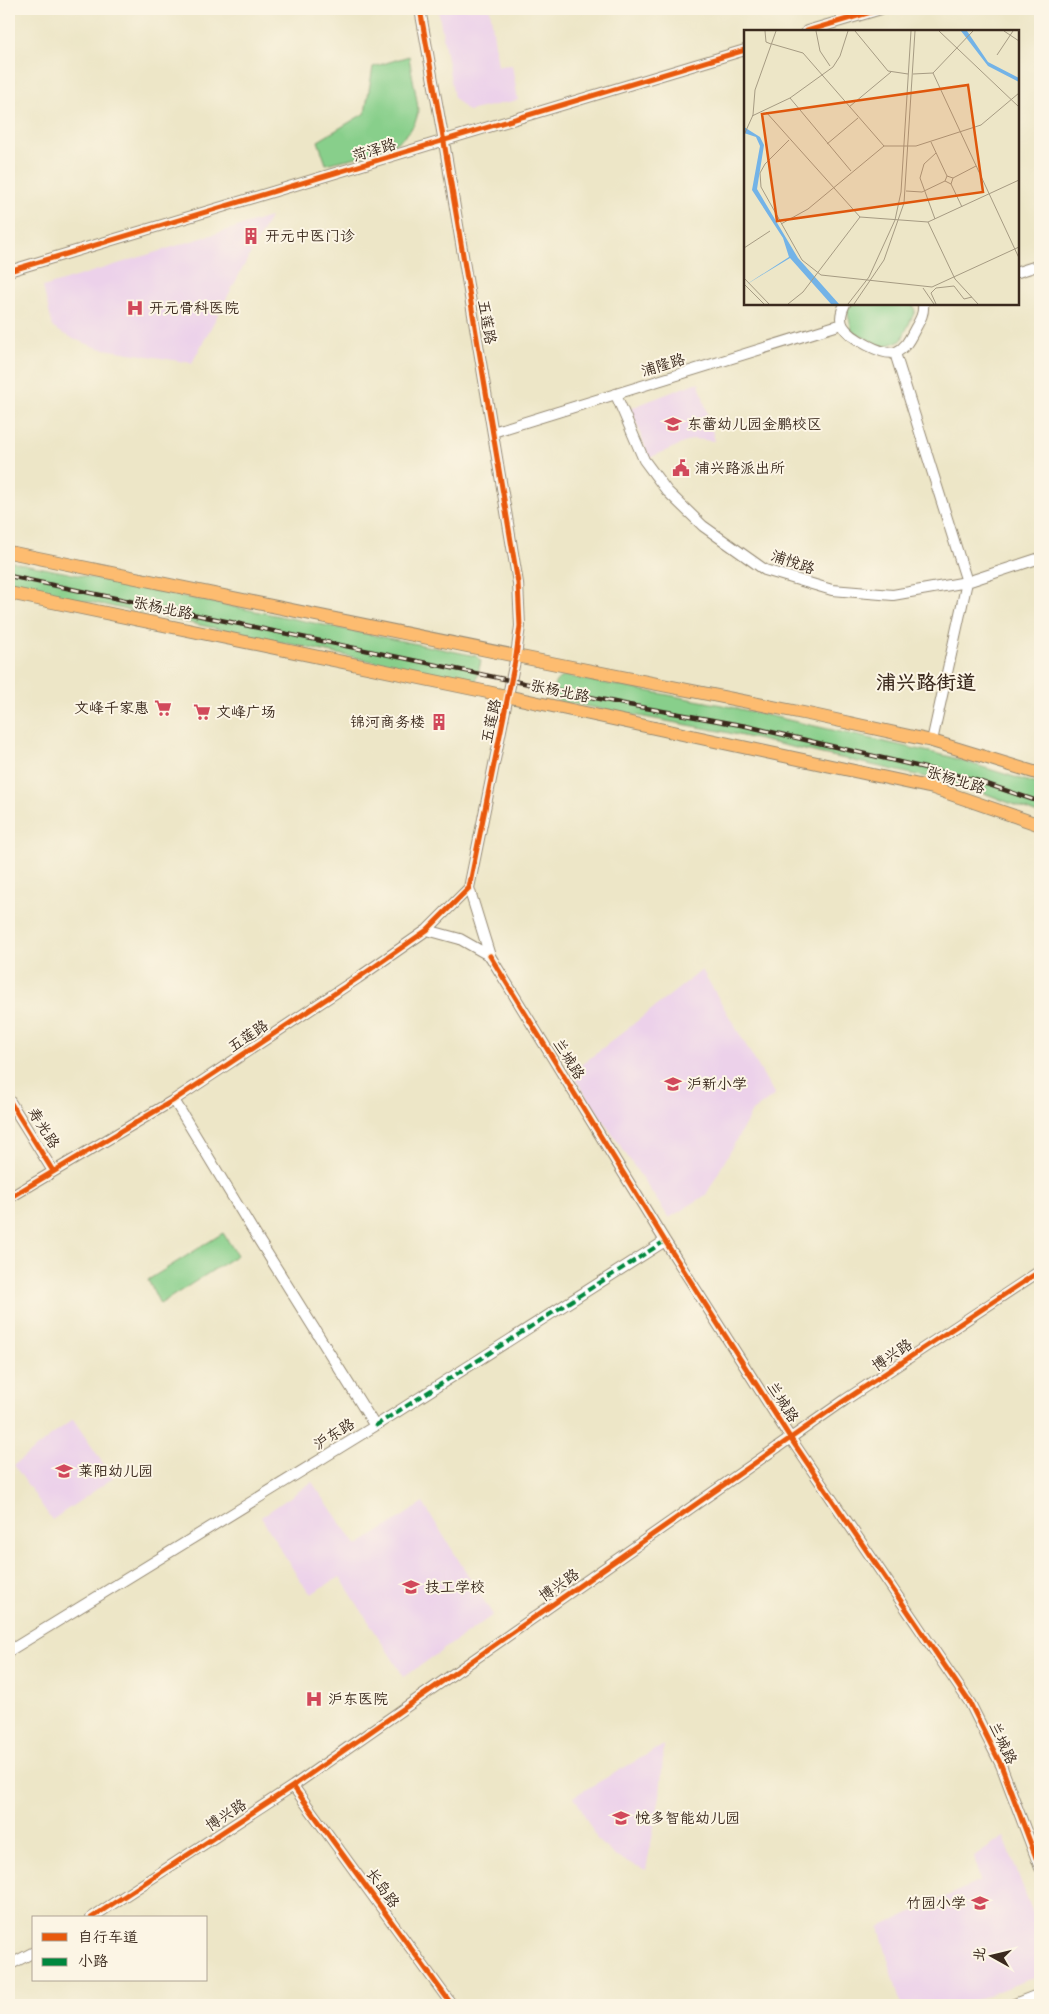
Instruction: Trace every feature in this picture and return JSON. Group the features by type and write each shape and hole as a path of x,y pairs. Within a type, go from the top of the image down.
{"main road":[{"name":"张杨北路","path":"9,552 516,656 813,714 932,741 1040,774"},
{"name":"张杨北路","path":"9,593 509,696 933,788 1040,825"}],"street":[{"name":"五莲路","path":"9,1198 174,1100 427,930 469,888 516,656 520,626 518,583 420,9"},
{"path":"810,30 881,9"},
{"name":"菏泽路","path":"9,271 444,142 744,50"},
{"path":"1019,272 1040,265"},
{"path":"844,305 842,310 842,324 850,335 882,352 895,353 905,346 924,311 923,305"},
{"name":"浦隆路","path":"493,432 842,324"},
{"path":"895,353 967,582 932,741"},
{"name":"浦悦路","path":"616,395 644,460 667,491 703,526 765,570 832,590 893,595 967,582 1040,558"},
{"name":"兰城路","path":"469,888 490,956 665,1240 791,1439 970,1703 1001,1765 1040,1868"},
{"name":"兰城路","path":"427,930 460,939 490,956"},
{"name":"寿光路","path":"9,1100 53,1171"},
{"name":"沪东路","path":"9,1651 375,1426 174,1100"},
{"path":"375,1426 665,1240"},
{"name":"博兴路","path":"94,1916 293,1786 845,1400 1040,1271"},
{"name":"长岛路","path":"293,1786 452,2005"},
{"path":"9,1965 32,1953"},
{"path":"1012,2005 1040,1994"}],"shaded area":[{"path":"438,9 490,9 498,66 512,65 518,100 468,111 454,98"},
{"name":"开元骨科医院","path":"270,217 192,363 98,348 74,339 53,328 43,287"},
{"name":"东蕾幼儿园金鹏校区","path":"699,383 715,441 693,439 649,458 631,408"},
{"name":"沪新小学","path":"702,970 775,1095 752,1112 706,1195 669,1218 571,1073"},
{"name":"莱阳幼儿园","path":"73,1419 113,1478 52,1520 14,1465"},
{"name":"技工学校","path":"312,1482 357,1546 423,1503 493,1615 404,1677 340,1577 311,1594 299,1579 261,1517"},
{"name":"悦多智能幼儿园","path":"664,1745 660,1796 646,1870 615,1856 598,1841 574,1796"},
{"name":"竹园小学","path":"1004,1837 1040,1932 1040,1975 962,2005 901,2005 879,1927 980,1881 974,1857"}],"green space":[{"path":"409,56 418,109 413,126 405,136 381,150 326,164 318,141 365,113 373,67"},
{"path":"850,305 913,305 915,311 901,341 882,347 852,331 847,310"},
{"path":"9,561 476,656 481,661 476,681 471,682 9,585"},
{"path":"566,676 722,705 947,756 1040,785 1040,815 979,791 952,783 720,731 563,702 555,699 553,691 554,684"},
{"path":"223,1233 237,1255 160,1304 148,1280"}],"railway":[{"path":"9,576 629,705 746,726 972,779 1040,802"}],"marked path":[{"path":"375,1426 665,1241"}],"cycle path":[{"path":"9,1198 174,1100 358,978 427,930 469,888 516,656 520,626 518,583 420,9"},
{"path":"810,30 881,9"},
{"path":"9,271 744,50"},
{"path":"490,956 665,1241 791,1439 970,1703 1001,1765 1040,1868"},
{"path":"9,1100 53,1171"},
{"path":"94,1916 293,1786 845,1400 1040,1271"},
{"path":"293,1786 452,2005"}],"place":[{"name":"开元中医门诊","path":"251,236"},
{"name":"开元骨科医院","path":"135,308"},
{"name":"东蕾幼儿园金鹏校区","path":"673,424"},
{"name":"浦兴路派出所","path":"681,468"},
{"name":"文峰千家惠","path":"163,708"},
{"name":"文峰广场","path":"202,712"},
{"name":"锦河商务楼","path":"439,722"},
{"name":"沪新小学","path":"673,1084"},
{"name":"莱阳幼儿园","path":"64,1471"},
{"name":"技工学校","path":"411,1587"},
{"name":"沪东医院","path":"314,1699"},
{"name":"悦多智能幼儿园","path":"621,1818"},
{"name":"竹园小学","path":"980,1903"}],"district":[{"name":"浦兴路街道","path":"926,682"}]}
